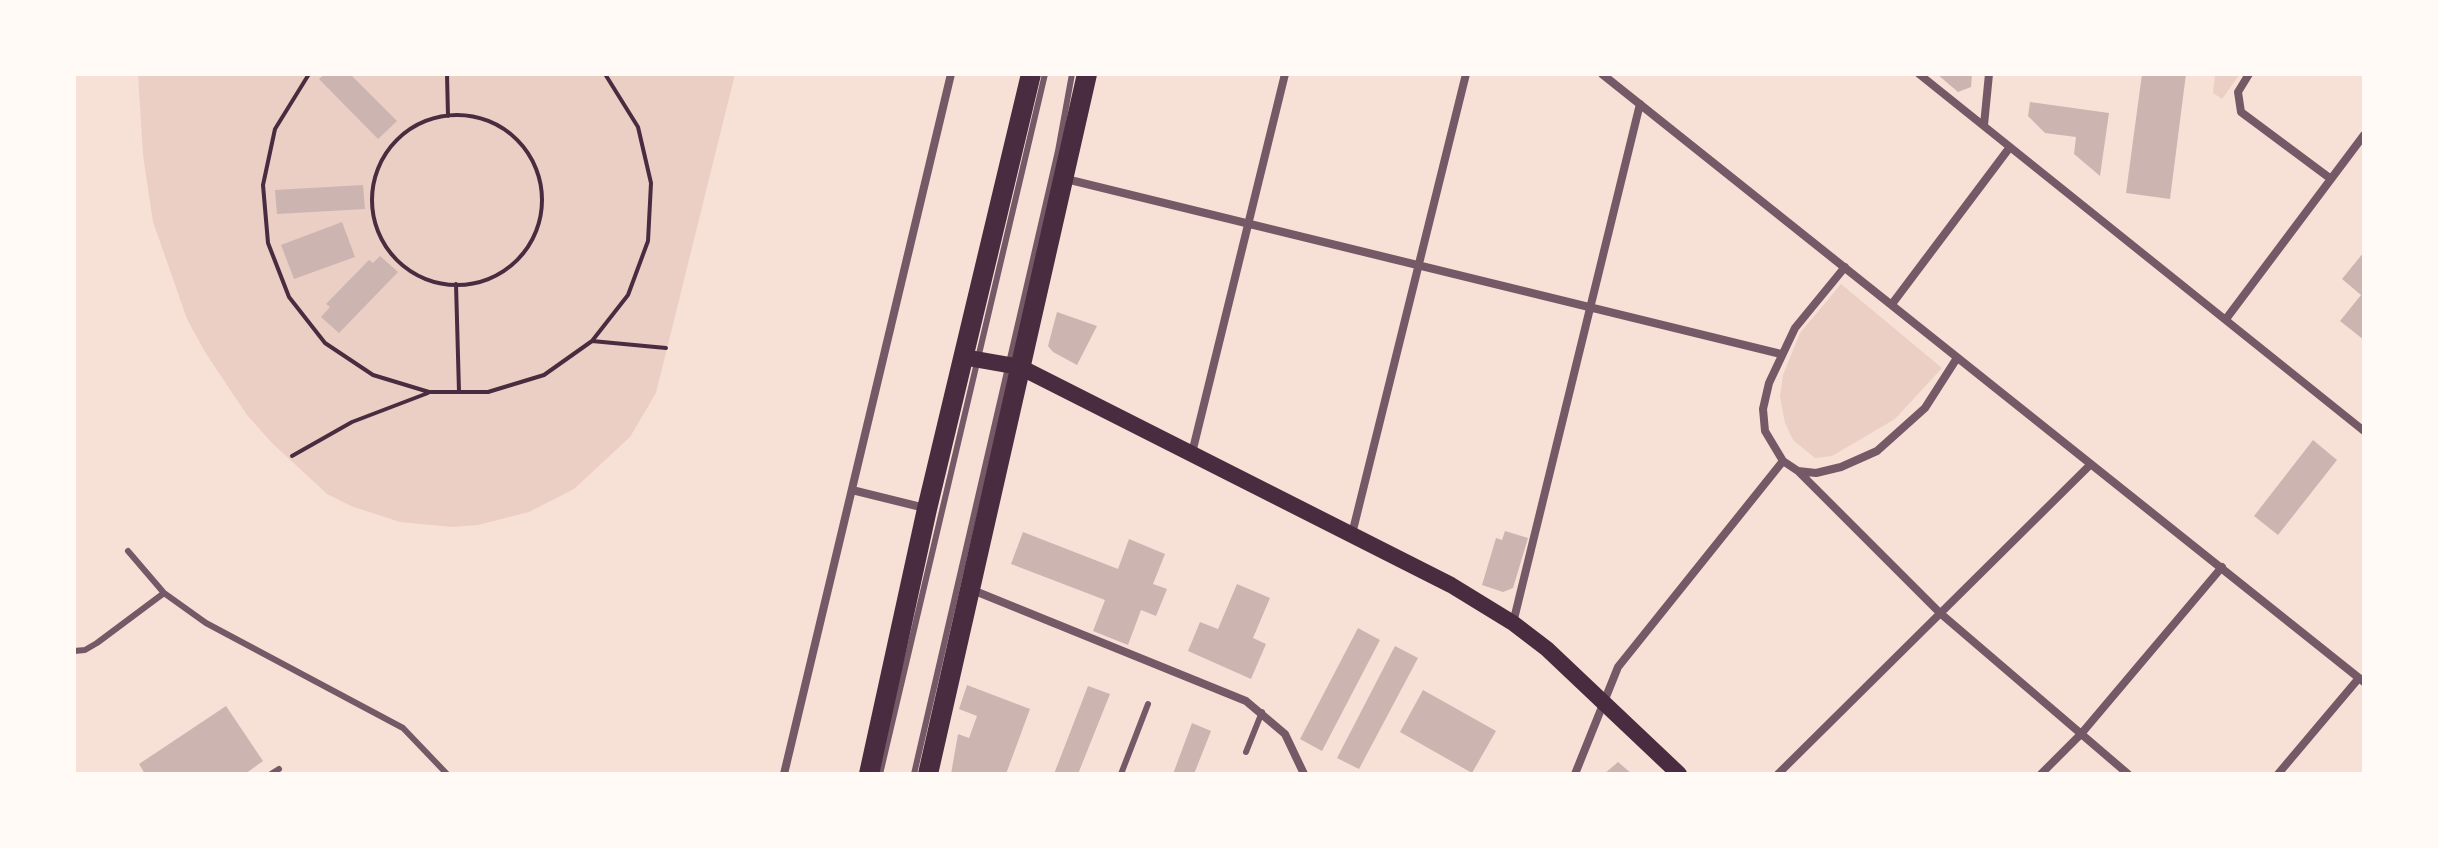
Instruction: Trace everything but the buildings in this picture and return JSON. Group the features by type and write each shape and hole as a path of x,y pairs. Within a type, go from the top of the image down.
{"main road":[{"path":"869,774 927,509 971,357 1031,74"},
{"path":"928,774 1014,365 1066,179 1087,74"},
{"path":"971,357 1014,365 1451,585 1513,623 1605,701 1679,774"}],"street":[{"path":"784,774 951,74"},
{"path":"1192,453 1285,74"},
{"path":"1352,535 1466,74"},
{"path":"1602,74 2361,680 2278,774"},
{"path":"1919,74 2364,431"},
{"path":"1984,125 1989,74"},
{"path":"2249,74 2238,92 2241,112 2331,179"},
{"path":"1513,623 1640,104"},
{"path":"2226,319 2364,135"},
{"path":"1892,304 2010,147"},
{"path":"1066,179 1781,354"},
{"path":"1845,267 1795,328 1781,354 1763,409 1767,439 1783,461 1798,471 1940,613 2128,774"},
{"path":"1798,471 1833,470 1882,447 1925,408 1957,358"},
{"path":"1575,774 1618,667 1783,461"},
{"path":"1778,774 2091,464"},
{"path":"852,490 927,509"},
{"path":"2041,774 2081,734 2222,567"},
{"path":"969,589 1234,696 1262,712 1291,743 1304,774"}],"lane":[{"path":"880,774 971,357 1045,74"},
{"path":"914,774 1014,365 1072,74"},
{"path":"128,551 164,593 237,643 403,728 447,774"},
{"path":"74,651 85,650 97,643 164,593"},
{"path":"1121,774 1148,704"},
{"path":"1246,752 1262,712"},
{"path":"271,774 279,769"}],"path":[{"path":"309,74 275,129 263,185 268,243 289,297 325,343 373,375 429,392 488,392 544,375 592,341 628,295 648,241 651,183 638,127 605,74"},
{"path":"447,74 448,116"},
{"path":"448,116 482,118 505,129 523,146 536,168 542,192 541,218 532,241 516,261 495,276 456,284 421,276 400,262 384,242 374,219 372,193 378,169 390,147 409,129 431,118 448,116"},
{"path":"456,284 459,392"},
{"path":"592,341 666,348"},
{"path":"292,456 352,422 429,392"}],"shaded area":[{"path":"138,74 735,74 656,393 630,437 574,489 529,512 478,525 452,527 400,522 351,506 327,494 247,415 187,319 153,222 143,155"},
{"path":"2215,74 2240,74 2222,99 2213,93"},
{"path":"1841,284 1942,368 1895,419 1832,456 1815,458 1793,440 1785,423 1780,397 1783,375 1800,333"}]}
